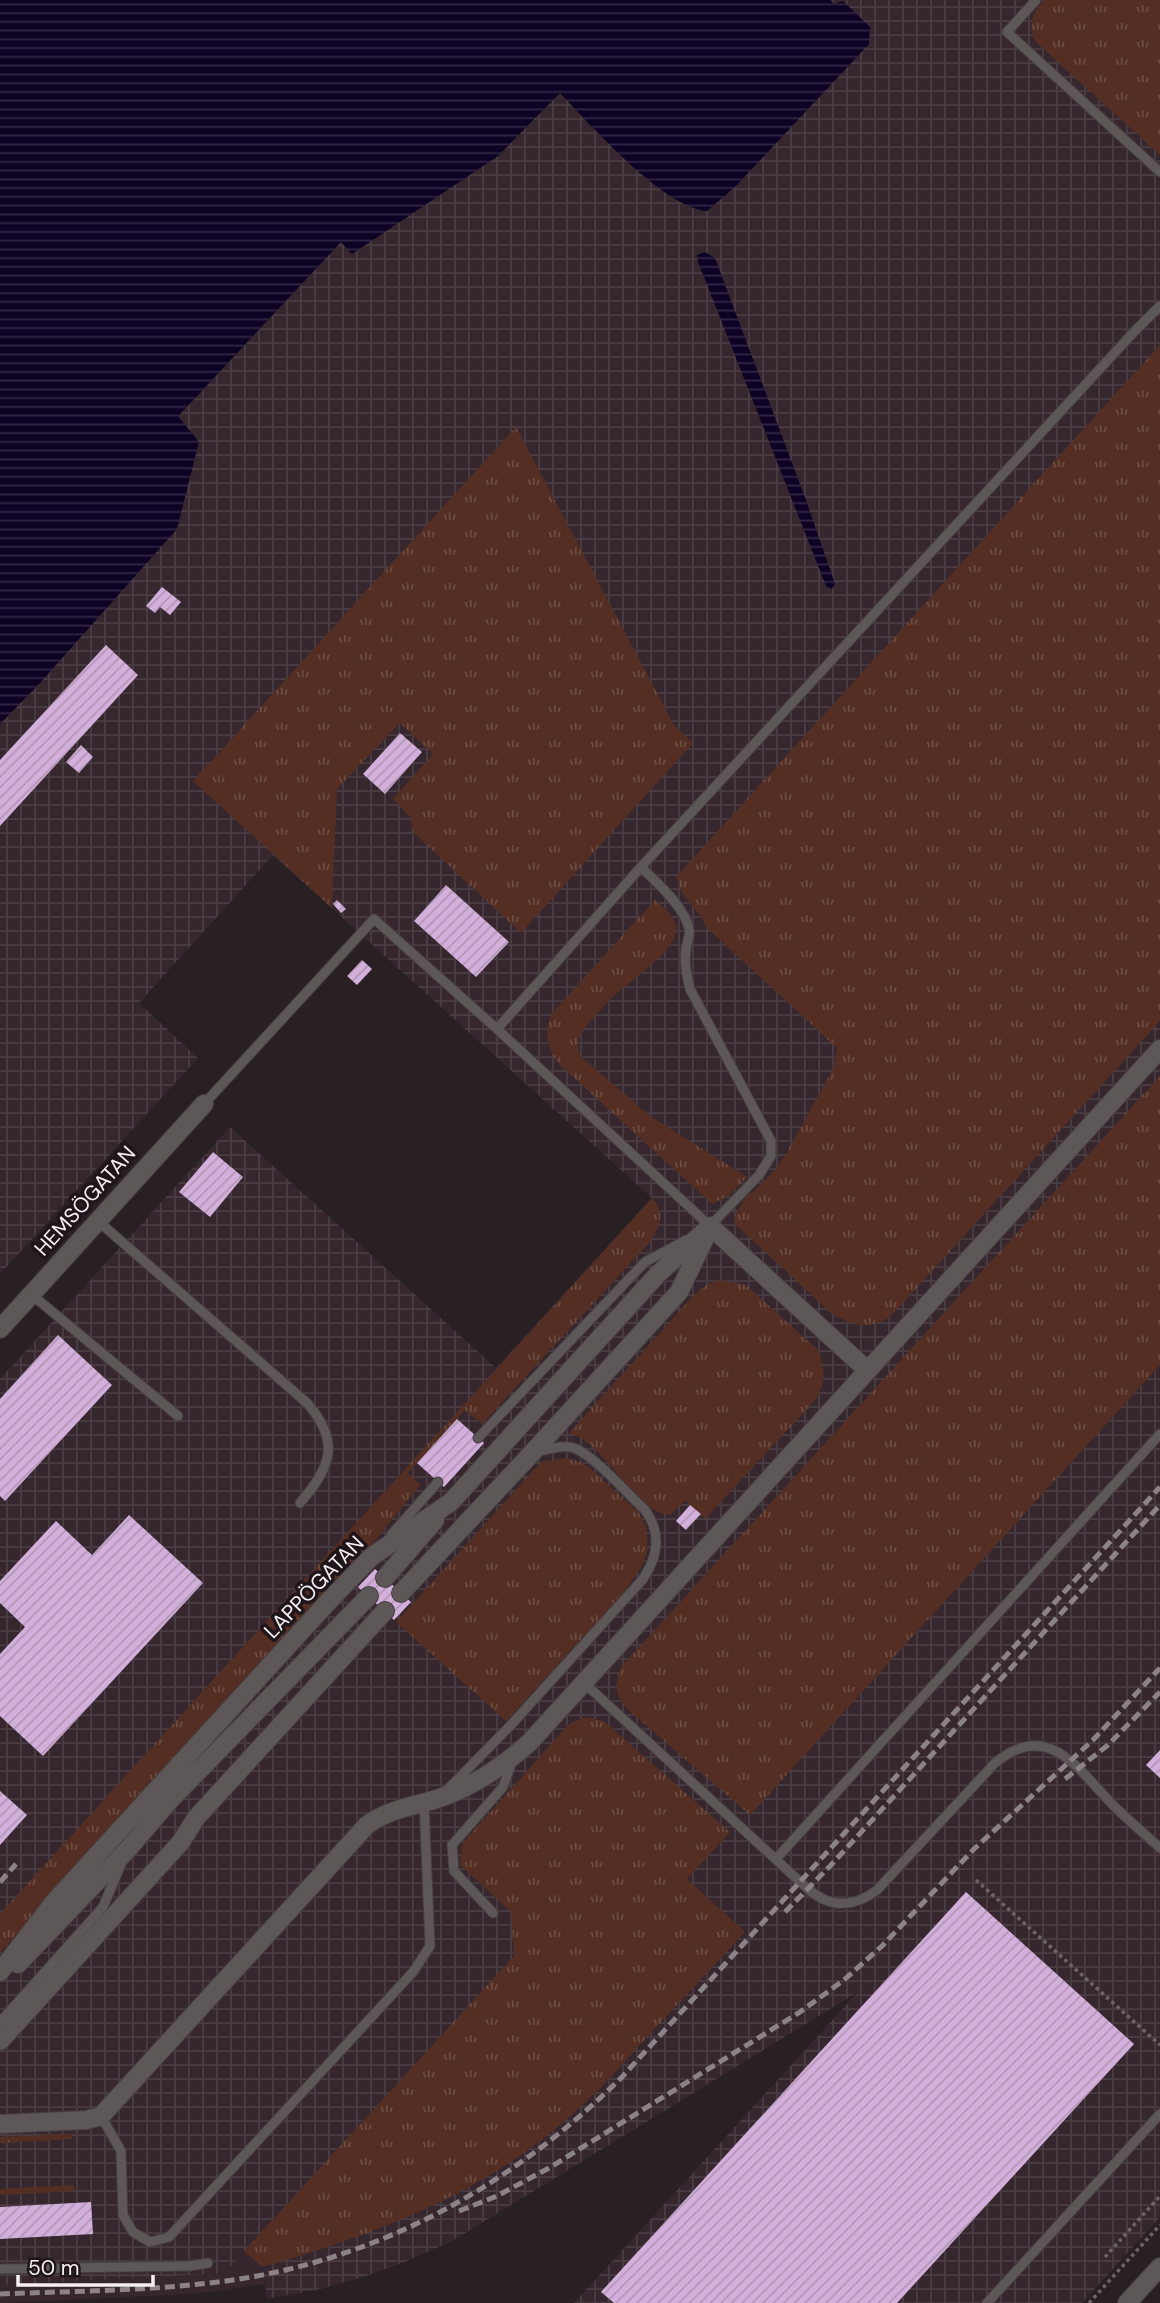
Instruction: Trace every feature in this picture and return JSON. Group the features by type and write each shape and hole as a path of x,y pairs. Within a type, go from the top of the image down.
{"street":[{"path":"0,2124 86,2120 101,2116 367,1825 387,1814 460,1790 514,1756 1160,1049"},
{"name":"HEMSÖGATAN","path":"0,1329 204,1104"},
{"path":"401,1593 679,1292 710,1227 867,1370"},
{"name":"LAPPÖGATAN","path":"0,1972 55,1901 292,1640 372,1557 451,1502 658,1274 710,1227"},
{"path":"385,1578 451,1502"},
{"path":"0,1982 56,1926 181,1789 369,1597"},
{"path":"0,2041 181,1842 196,1818 385,1611"},
{"path":"1127,2303 1160,2267"}],"lane":[{"path":"1036,0 1007,32 1160,172"},
{"path":"497,1029 641,867 1160,306"},
{"path":"478,1438 645,1262 710,1227 760,1175 771,1156 771,1141 690,989 685,969 690,930 681,911 641,867"},
{"path":"204,1104 374,919 710,1227"},
{"path":"98,1220 318,1415 329,1450 325,1469 318,1482 300,1503"},
{"path":"32,1294 178,1416"},
{"path":"776,1859 1160,1434"},
{"path":"101,2116 121,2151 123,2215 133,2232 150,2242 169,2237 413,1972 430,1946 431,1800 510,1726 643,1579 654,1558 657,1536 651,1519 593,1460 581,1451 566,1447 532,1453"},
{"path":"372,1557 438,1482"},
{"path":"583,1682 776,1859 820,1898 830,1903 855,1903 877,1889 995,1763 1008,1752 1022,1746 1049,1747 1063,1754 1160,1848"},
{"path":"494,1913 454,1871 452,1845 503,1787 514,1756"},
{"path":"0,2022 103,1907 129,1848"},
{"path":"987,2303 1160,2114"},
{"path":"0,2269 189,2266 208,2263"}],"path":[{"path":"976,1880 1160,2045"},
{"path":"1105,2257 1160,2196"},
{"path":"1089,2303 1160,2225"}],"shaded area":[{"path":"0,0 830,0 834,4 843,1 870,27 869,44 735,187 707,211 689,206 649,180 608,143 560,93 498,156 352,254 341,242 178,416 199,442 177,529 0,724"},
{"path":"830,0 1160,0 1160,2217 1082,2303 574,2303 858,1992 454,2240 363,2277 316,2290 267,2299 262,2267 244,2251 225,2273 0,2285 0,1379 230,1127 496,1368 652,1198 273,855 139,1003 198,1058 0,1274 0,724 40,683 178,417 341,242 352,254 498,156 560,92 593,129 834,4"},
{"path":"705,252 715,258 806,500 835,584 832,589 826,586 698,262 697,255"},
{"path":"244,2251 262,2267 265,2284 173,2295 0,2303 0,2285 224,2273"}],"green space":[{"path":"1044,0 1160,0 1160,155 1036,42 1031,25 1036,10"},
{"path":"1160,345 1160,1021 890,1317 867,1325 846,1321 831,1313 734,1223 743,1201 775,1170 786,1154 833,1069 837,1048 706,927 682,893 676,877"},
{"path":"516,427 674,725 693,743 521,933 413,832 410,817 393,799 433,754 400,723 337,789 332,908 193,781"},
{"path":"655,900 674,920 676,929 673,940 656,960 595,1015 581,1034 578,1048 580,1056 650,1116 747,1177 728,1196 712,1204 559,1064 547,1039 553,1012"},
{"path":"1160,1076 1160,1365 750,1815 626,1708 617,1688 621,1667"},
{"path":"652,1198 659,1209 660,1221 648,1244 482,1424 465,1410 408,1473 420,1485 369,1548 0,1953 0,1914"},
{"path":"719,1280 746,1285 818,1350 823,1368 822,1385 817,1398 705,1519 685,1500 670,1515 657,1511 644,1502 595,1449 569,1433 695,1294"},
{"path":"566,1458 588,1466 639,1513 646,1526 648,1549 642,1566 624,1592 506,1721 396,1622 541,1462"},
{"path":"588,1717 605,1722 730,1832 687,1879 745,1932 594,2094 542,2139 505,2165 468,2188 389,2225 262,2267 244,2251 514,1956 511,1912 460,1865 462,1844 568,1725"},
{"path":"72,2134 72,2139 0,2143 0,2137"},
{"path":"74,2185 75,2191 0,2195 0,2189"}],"building":[{"path":"162,587 181,602 170,615 160,607 155,613 146,606"},
{"path":"106,645 138,675 0,826 0,760"},
{"path":"400,733 422,752 385,794 363,774"},
{"path":"81,745 93,757 79,773 66,762"},
{"path":"446,885 509,942 476,977 414,921"},
{"path":"337,900 346,909 341,913 333,904"},
{"path":"362,960 372,969 357,985 347,976"},
{"path":"213,1152 243,1177 210,1217 179,1192"},
{"path":"58,1335 112,1385 5,1501 0,1496 0,1399"},
{"path":"457,1419 484,1443 444,1487 417,1463"},
{"path":"690,1505 701,1514 686,1530 676,1521"},
{"path":"129,1515 203,1583 43,1756 0,1716 0,1654 25,1627 0,1603 0,1581 56,1521 92,1555"},
{"path":"375,1569 411,1602 394,1620 358,1587"},
{"path":"1160,1750 1160,1778 1146,1765"},
{"path":"0,1791 27,1815 0,1845"},
{"path":"966,1892 1134,2044 897,2303 614,2303 601,2292"},
{"path":"91,2202 93,2234 0,2239 0,2207"}],"railway":[{"path":"0,2294 164,2287 218,2282 276,2272 385,2238 437,2214 534,2153 579,2117 622,2077 1160,1487"},
{"path":"785,1912 1160,1505"},
{"path":"459,2211 497,2196 549,2168 800,2012 844,1980 882,1946 974,1849 1093,1740 1160,1668"},
{"path":"1065,1779 1108,1745 1160,1692"},
{"path":"0,1882 16,1864"}]}
